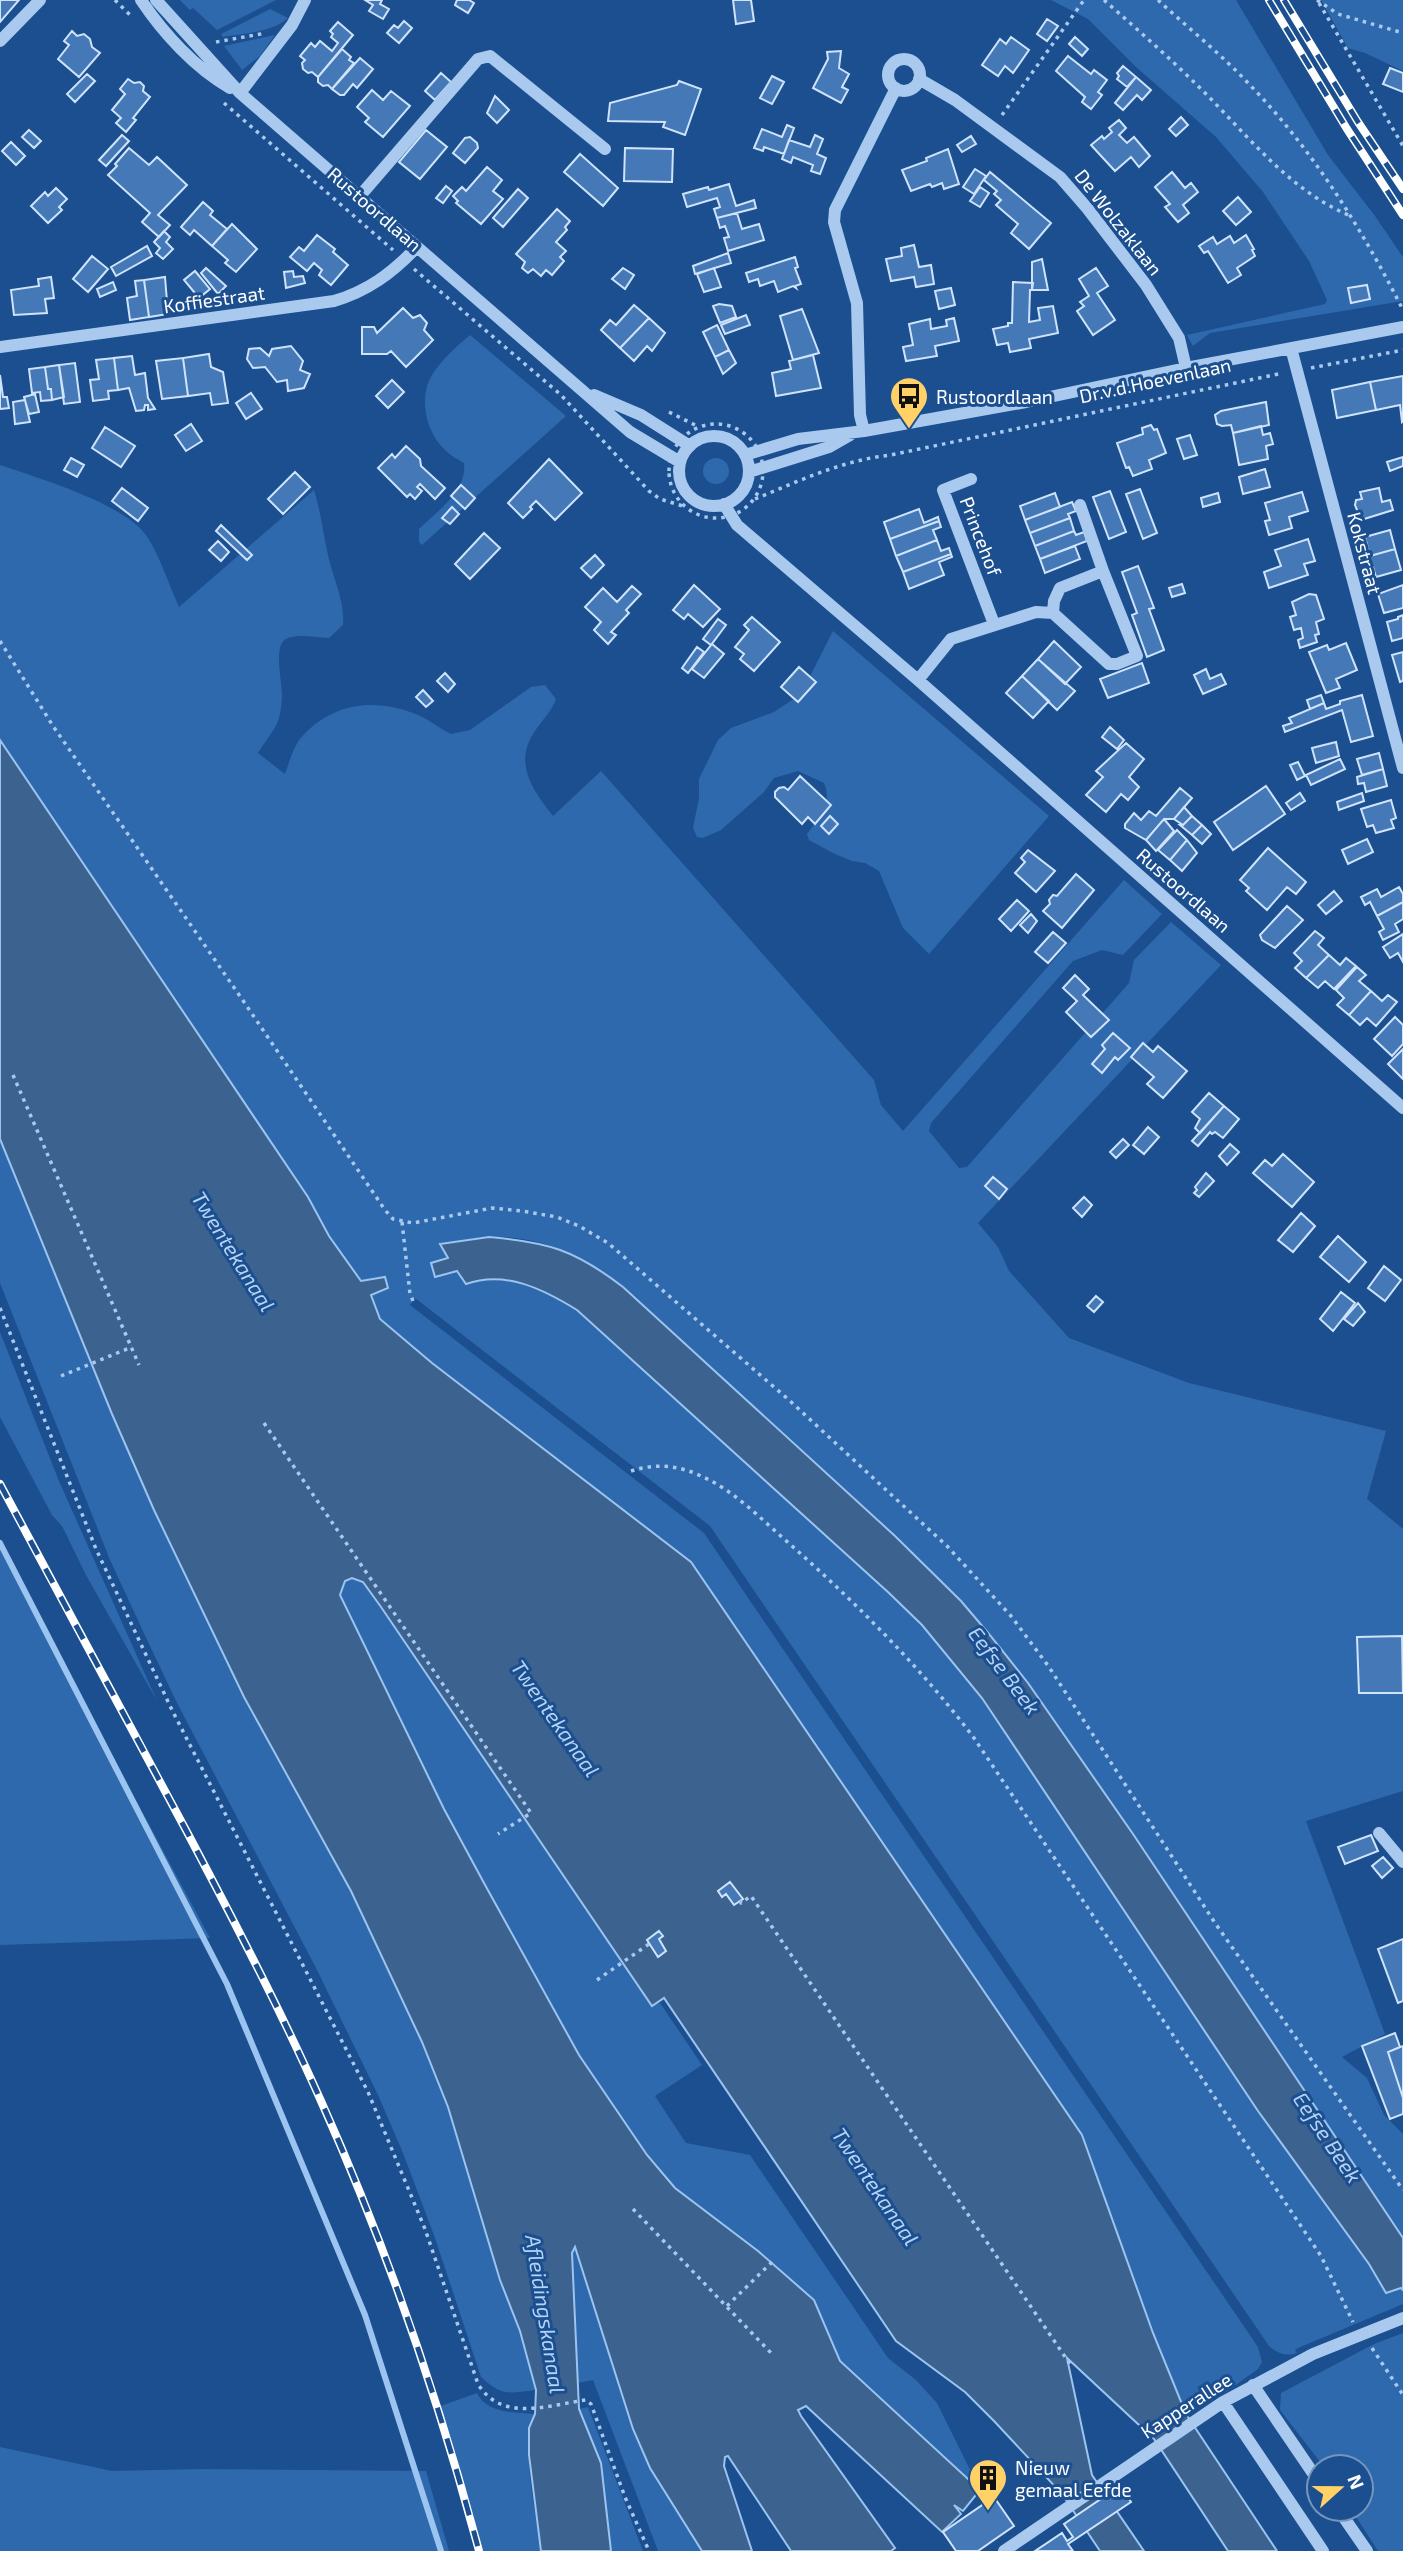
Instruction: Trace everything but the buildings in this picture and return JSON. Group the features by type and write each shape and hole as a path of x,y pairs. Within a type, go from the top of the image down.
{"street":[{"path":"0,41 40,0"},
{"name":"Rustoordlaan","path":"141,0 172,39 205,70 240,93"},
{"name":"Rustoordlaan","path":"156,0 240,93 629,432 676,459"},
{"path":"240,93 292,25 305,0"},
{"path":"359,197 478,58 486,55 605,149"},
{"name":"De Wolzaklaan","path":"858,432 860,415 857,303 834,222 835,210 896,88 889,73 896,61 903,59 916,64 919,79 992,127 1060,177 1146,285 1179,338 1185,368"},
{"path":"896,88 913,88 919,79"},
{"name":"Koffiestraat","path":"0,347 334,301 374,285 416,248"},
{"name":"Dr.v.d.Hoevenlaan","path":"745,454 798,439 858,432 1026,402 1185,368 1403,327"},
{"name":"Kokstraat","path":"1291,348 1403,768"},
{"name":"Rustoordlaan","path":"585,391 641,415 685,443"},
{"name":"Dr.v.d.Hoevenlaan","path":"748,472 829,447 858,432"},
{"path":"719,436 734,442 745,454 748,472 741,492 724,504 702,503 688,494 680,479 676,459 685,443 719,436"},
{"name":"Princehof","path":"971,479 943,490 994,624"},
{"name":"Rustoordlaan","path":"724,504 737,525 918,680 1403,1108"},
{"path":"918,680 951,639 1036,612 1053,613 1109,664 1117,664 1137,656 1080,506"},
{"path":"1053,613 1054,601 1060,588 1103,571"},
{"path":"1379,1833 1403,1862"},
{"name":"Kapperallee","path":"1004,2551 1223,2402 1313,2354 1403,2318"},
{"path":"1253,2385 1305,2461"},
{"path":"1223,2402 1323,2551"},
{"path":"1348,2523 1367,2551"}],"path":[{"path":"992,127 1084,0"},
{"path":"1104,0 1167,55 1302,190 1329,208 1352,217"},
{"path":"1158,0 1249,84 1292,134 1352,217 1403,310"},
{"path":"1318,1 1338,13 1403,33"},
{"path":"1318,1 1403,146"},
{"path":"212,43 249,37 292,25"},
{"name":"Rustoordlaan","path":"221,100 561,395 649,491 660,499 686,507 698,514 716,519 730,516"},
{"name":"Dr.v.d.Hoevenlaan","path":"730,516 755,499 829,469 872,457 1403,350"},
{"path":"686,507 673,488 668,470 699,427 724,425 746,435 758,450 763,479 755,499"},
{"path":"0,642 53,726 393,1219 413,1223 492,1208 522,1210 557,1217 608,1243 769,1383 947,1546 1011,1616 1049,1667 1215,1923 1403,2190"},
{"path":"13,1075 139,1365"},
{"path":"402,1222 410,1294 414,1303"},
{"path":"0,1308 96,1549 172,1710 368,2092 425,2229 478,2384 484,2395 502,2406 514,2409 586,2400 597,2417 625,2497 649,2551"},
{"path":"61,1376 131,1347"},
{"path":"264,1423 531,1813 498,1834"},
{"path":"631,1471 649,1465 677,1467 704,1477 740,1499 895,1645 942,1696 982,1749 1321,2256 1351,2319 1403,2395"},
{"path":"740,1900 741,1903 751,1896 1072,2367"},
{"path":"597,1980 652,1942"},
{"path":"633,2209 772,2354"},
{"path":"726,2306 773,2261"}],"shaded area":[{"path":"180,0 276,0 217,30"},
{"path":"1051,0 1236,0 1328,155 1403,257 1403,301 1210,333 1193,346 1187,335 1325,304 1327,300 1309,261 1263,192 1216,137 1136,67 1088,19"},
{"path":"1321,0 1403,0 1403,71 1348,48"},
{"path":"270,9 288,18 257,32 223,37 221,34"},
{"path":"275,35 260,56 242,70 224,46"},
{"path":"470,335 566,416 422,545 419,542 419,529 456,492 464,473 464,463 446,451 433,435 426,415 425,394 436,369"},
{"path":"716,458 725,462 729,471 725,480 716,484 707,480 703,471 707,462"},
{"path":"0,465 102,503 137,526 153,546 179,607 314,490 340,598 343,625 329,638 296,636 282,643 279,656 282,695 280,714 258,753 285,774 300,739 312,727 340,710 370,705 402,709 427,719 451,734 470,730 531,687 545,685 556,699 529,743 525,765 532,786 553,816 601,771 874,1080 881,1105 903,1131 1124,880 1162,914 1123,955 1102,950 1073,961 931,1123 929,1131 959,1168 967,1167 1129,983 1134,960 1171,922 1221,965 978,1223 998,1247 1009,1271 1069,1338 1189,1383 1386,1431 1367,1499 1403,1529 1403,1791 1306,1821 1385,2034 1342,2057 1367,2078 1384,2115 1403,2134 1403,2238 1133,1834 1028,1683 961,1601 895,1536 623,1287 593,1266 544,1244 508,1237 477,1238 441,1244 448,1258 431,1263 435,1277 457,1271 466,1284 495,1279 523,1284 551,1295 577,1310 922,1625 982,1698 1258,2111 1387,2293 1401,2288 1403,2290 1403,2304 1298,2348 1295,2350 1297,2353 1282,2354 1269,2346 710,1526 415,1298 410,1305 704,1533 1258,2347 1262,2362 1258,2369 1223,2394 1207,2396 1186,2414 1153,2333 1082,2135 691,1562 432,1363 380,1319 371,1294 329,1236 308,1197 0,740"},
{"path":"833,631 1049,816 929,954 903,928 879,871 865,863 835,854 809,840 807,834 826,804 824,783 798,771 774,778 764,792 721,830 703,838 697,837 693,828 699,798 699,779 718,740 731,728 774,712 801,694"},
{"path":"0,1139 154,1510 244,1697 351,1891 422,2042 448,2107 500,2280 520,2331 536,2390 501,2391 481,2377 435,2238 378,2095 316,1968 176,1701 110,1560 0,1283"},
{"path":"0,1332 59,1481 157,1701 0,1417"},
{"path":"0,1547 210,1938 0,1945"},
{"path":"352,1578 363,1582 652,2006 660,2003 702,2065 655,2096 686,2143 750,2155 888,2358 916,2380 937,2403 980,2490 840,2361 814,2300 758,2251 675,2188 647,2155 579,2055 444,1809 340,1595 345,1581"},
{"path":"575,2246 633,2429 650,2468 702,2551 658,2551 593,2380 577,2383 572,2253"},
{"path":"1403,2333 1403,2551 1378,2551 1360,2523 1375,2523 1375,2453 1313,2453 1280,2410 1281,2393 1374,2344"},
{"path":"477,2393 487,2405 494,2408 535,2414 531,2428 529,2463 541,2551 482,2551 458,2462 438,2407"},
{"path":"588,2407 643,2551 611,2551 601,2463 579,2409"},
{"path":"0,2447 112,2471 426,2471 449,2551 0,2551"}],"water":[{"path":"0,740 308,1197 329,1236 361,1281 385,1277 388,1288 371,1295 380,1319 432,1363 691,1562 1082,2135 1153,2333 1186,2414 1277,2551 1228,2551 1154,2439 1067,2358 1092,2475 1144,2551 1100,2551 1062,2494 994,2421 965,2392 896,2341 664,1998 652,2006 381,1607 363,1582 352,1578 345,1581 340,1595 444,1809 579,2055 647,2155 675,2188 758,2251 814,2300 840,2361 980,2490 963,2511 954,2505 961,2514 942,2532 806,2406 798,2410 801,2416 895,2548 891,2551 791,2551 728,2456 725,2457 724,2466 752,2551 702,2551 650,2468 633,2429 575,2247 572,2253 579,2409 601,2463 611,2551 541,2551 529,2455 529,2428 535,2414 536,2390 520,2331 500,2280 448,2107 422,2042 351,1891 244,1697 154,1510 0,1139"},
{"name":"Eefse Beek","path":"489,1237 545,1245 560,1250 590,1264 623,1287 895,1536 961,1601 1028,1683 1133,1834 1403,2238 1403,2290 1401,2288 1386,2293 1369,2264 1258,2111 982,1698 922,1625 577,1310 551,1295 523,1284 495,1279 466,1284 457,1271 435,1277 431,1263 448,1258 440,1244"}],"waterway":[{"path":"0,1543 227,1984 365,2315 441,2551"}],"railway":[{"path":"1269,0 1403,215"},
{"path":"1284,0 1358,122 1403,189"},
{"path":"0,1484 222,1899 321,2101 389,2266 428,2379 479,2551"}],"place":[{"name":"Rustoordlaan","path":"909,430"},
{"name":"Nieuw gemaal Eefde","path":"988,2512"}],"water label":[{"name":"Twentekanaal","path":"234,1251"},
{"name":"Twentekanaal","path":"556,1718"},
{"name":"Twentekanaal","path":"876,2186"},
{"name":"Afleidingskanaal","path":"546,2314"}]}
